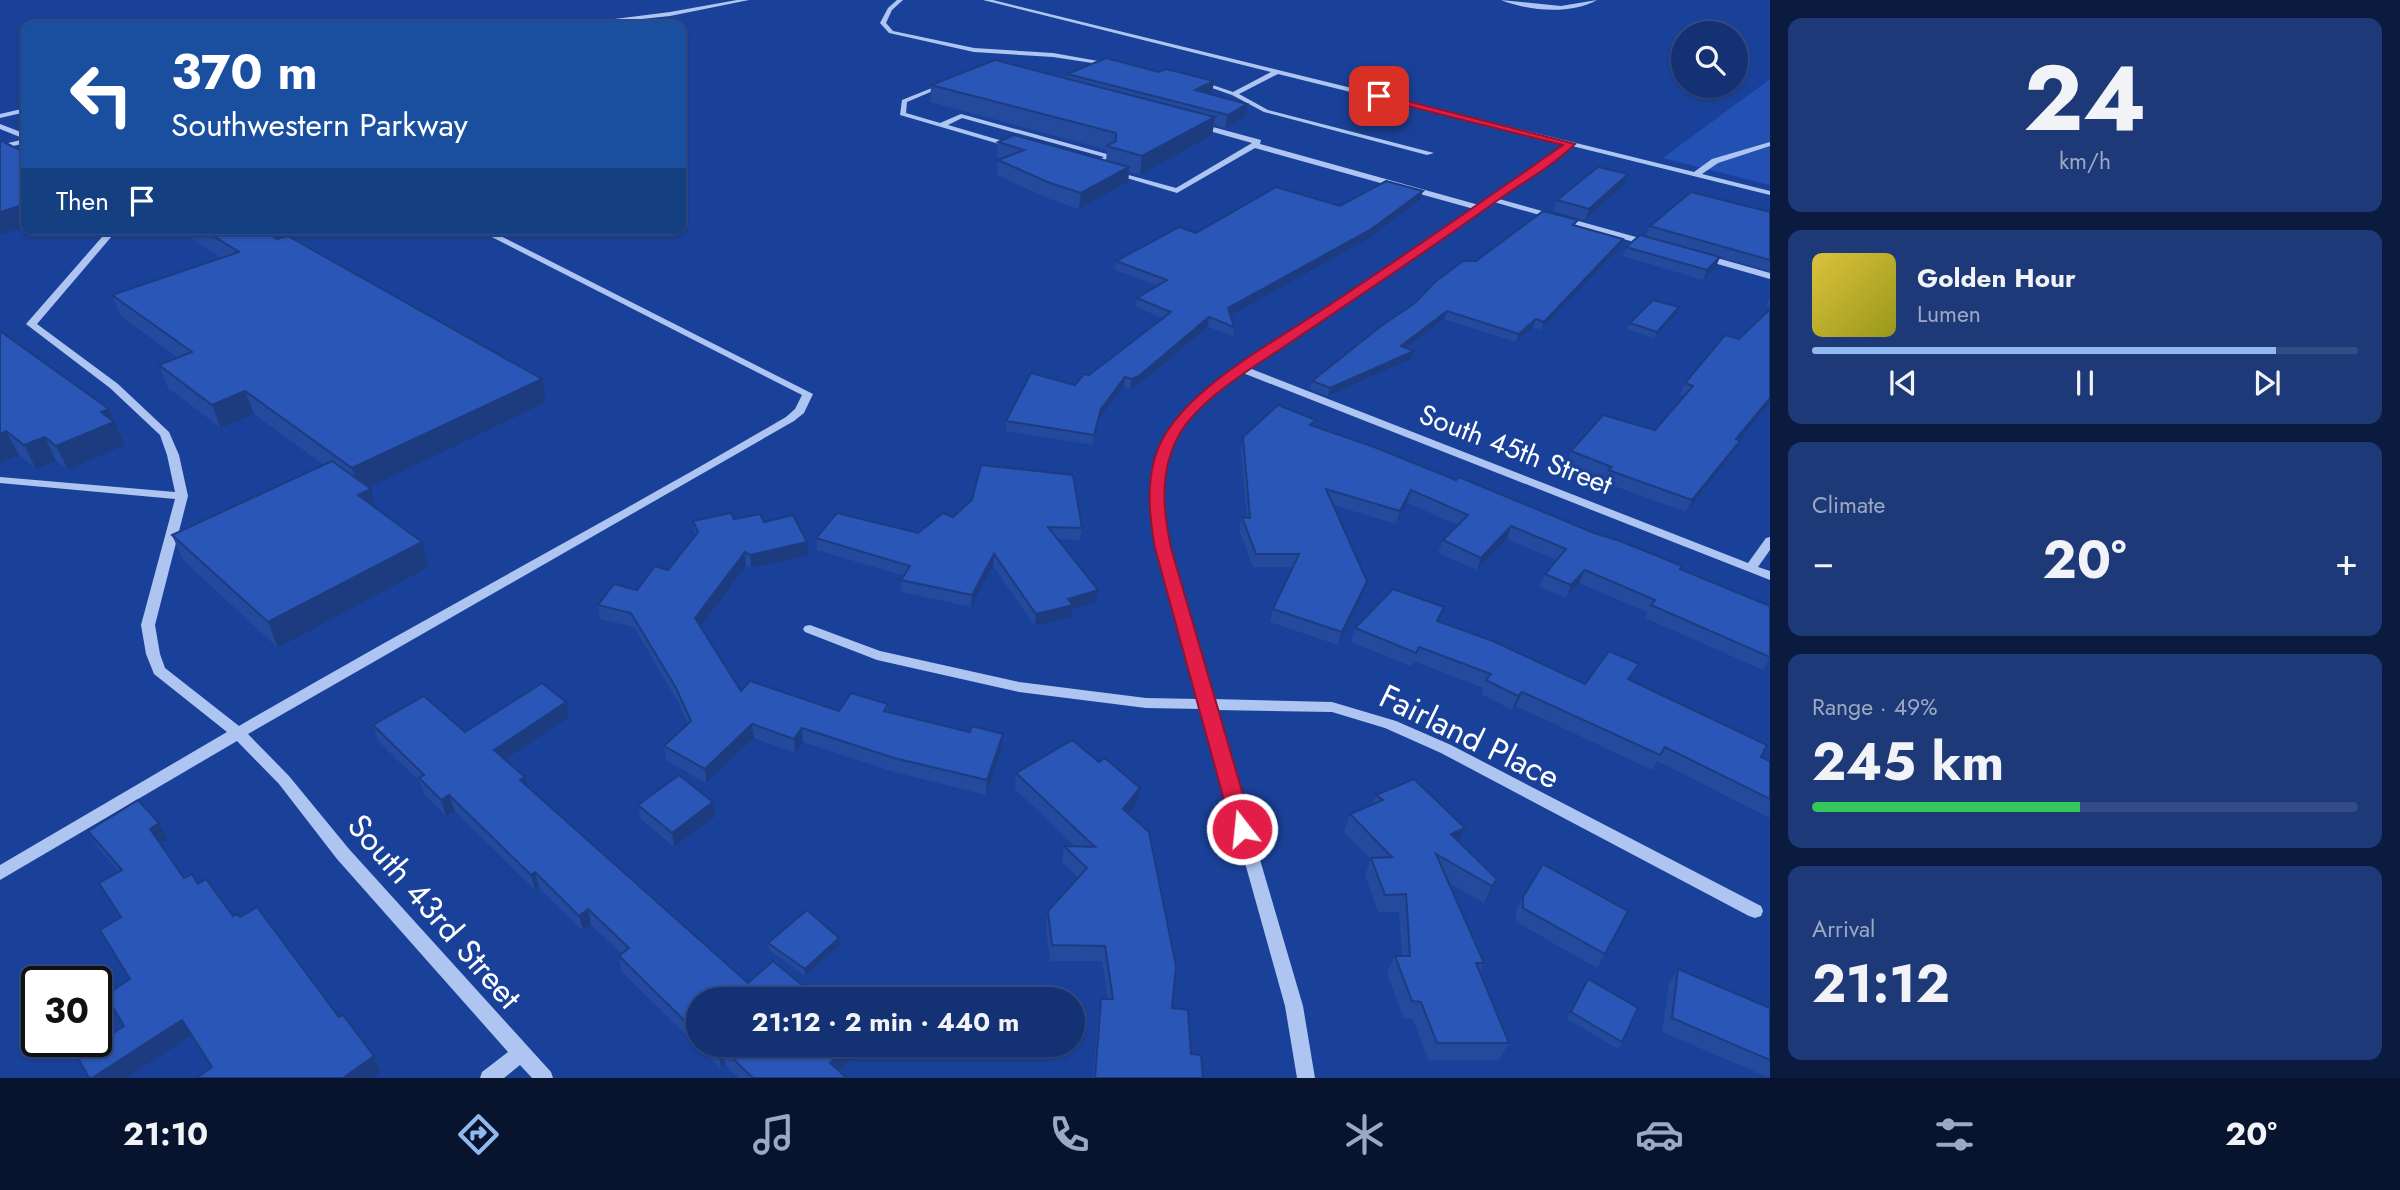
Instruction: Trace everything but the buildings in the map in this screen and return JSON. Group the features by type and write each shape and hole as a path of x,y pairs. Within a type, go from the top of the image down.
{"street":[{"path":"607,21 670,14 746,0"},
{"path":"900,0 890,9 883,23 891,32 974,50 1053,55 1121,66"},
{"path":"986,0 1770,193"},
{"path":"1504,0 1567,9 1577,8 1594,0"},
{"path":"1234,94 1278,71"},
{"path":"1195,82 1234,94 1266,111 1430,153"},
{"path":"950,83 904,101 902,114 1028,149"},
{"path":"0,116 21,111"},
{"path":"1091,167 1177,191 1258,142 1192,124"},
{"path":"0,126 21,136"},
{"path":"0,147 21,141"},
{"path":"1306,1078 1294,1006 1163,548 1157,515 1157,477 1164,453 1192,409 1243,369 1494,200 1570,144"},
{"path":"1695,174 1715,161 1770,144"},
{"path":"1254,145 1481,208"},
{"path":"1494,200 1666,248"},
{"path":"0,873 305,692 712,465 790,419 807,400 808,394 492,235"},
{"path":"1688,253 1770,276"},
{"name":"South 45th Street","path":"1243,369 1770,576"},
{"path":"0,480 182,496"},
{"name":"South 43rd Street","path":"182,496 148,625 159,671 238,733 284,780 343,854 544,1078"},
{"path":"1751,568 1770,541"},
{"name":"Fairland Place","path":"810,629 877,654 1019,687 1146,703 1332,707 1402,727 1755,911"},
{"path":"489,1078 521,1053"}],"lane":[{"path":"941,125 961,116 1110,156 1091,167"},
{"path":"109,235 31,324 114,386 165,434 173,455 182,496"}],"shaded area":[{"path":"1770,79 1770,185 1663,158 1744,98 1748,98"}],"route":[{"path":"1242,829 1163,548 1157,515 1157,477 1173,432 1192,409 1243,369 1448,231 1570,144 1379,96"}]}
